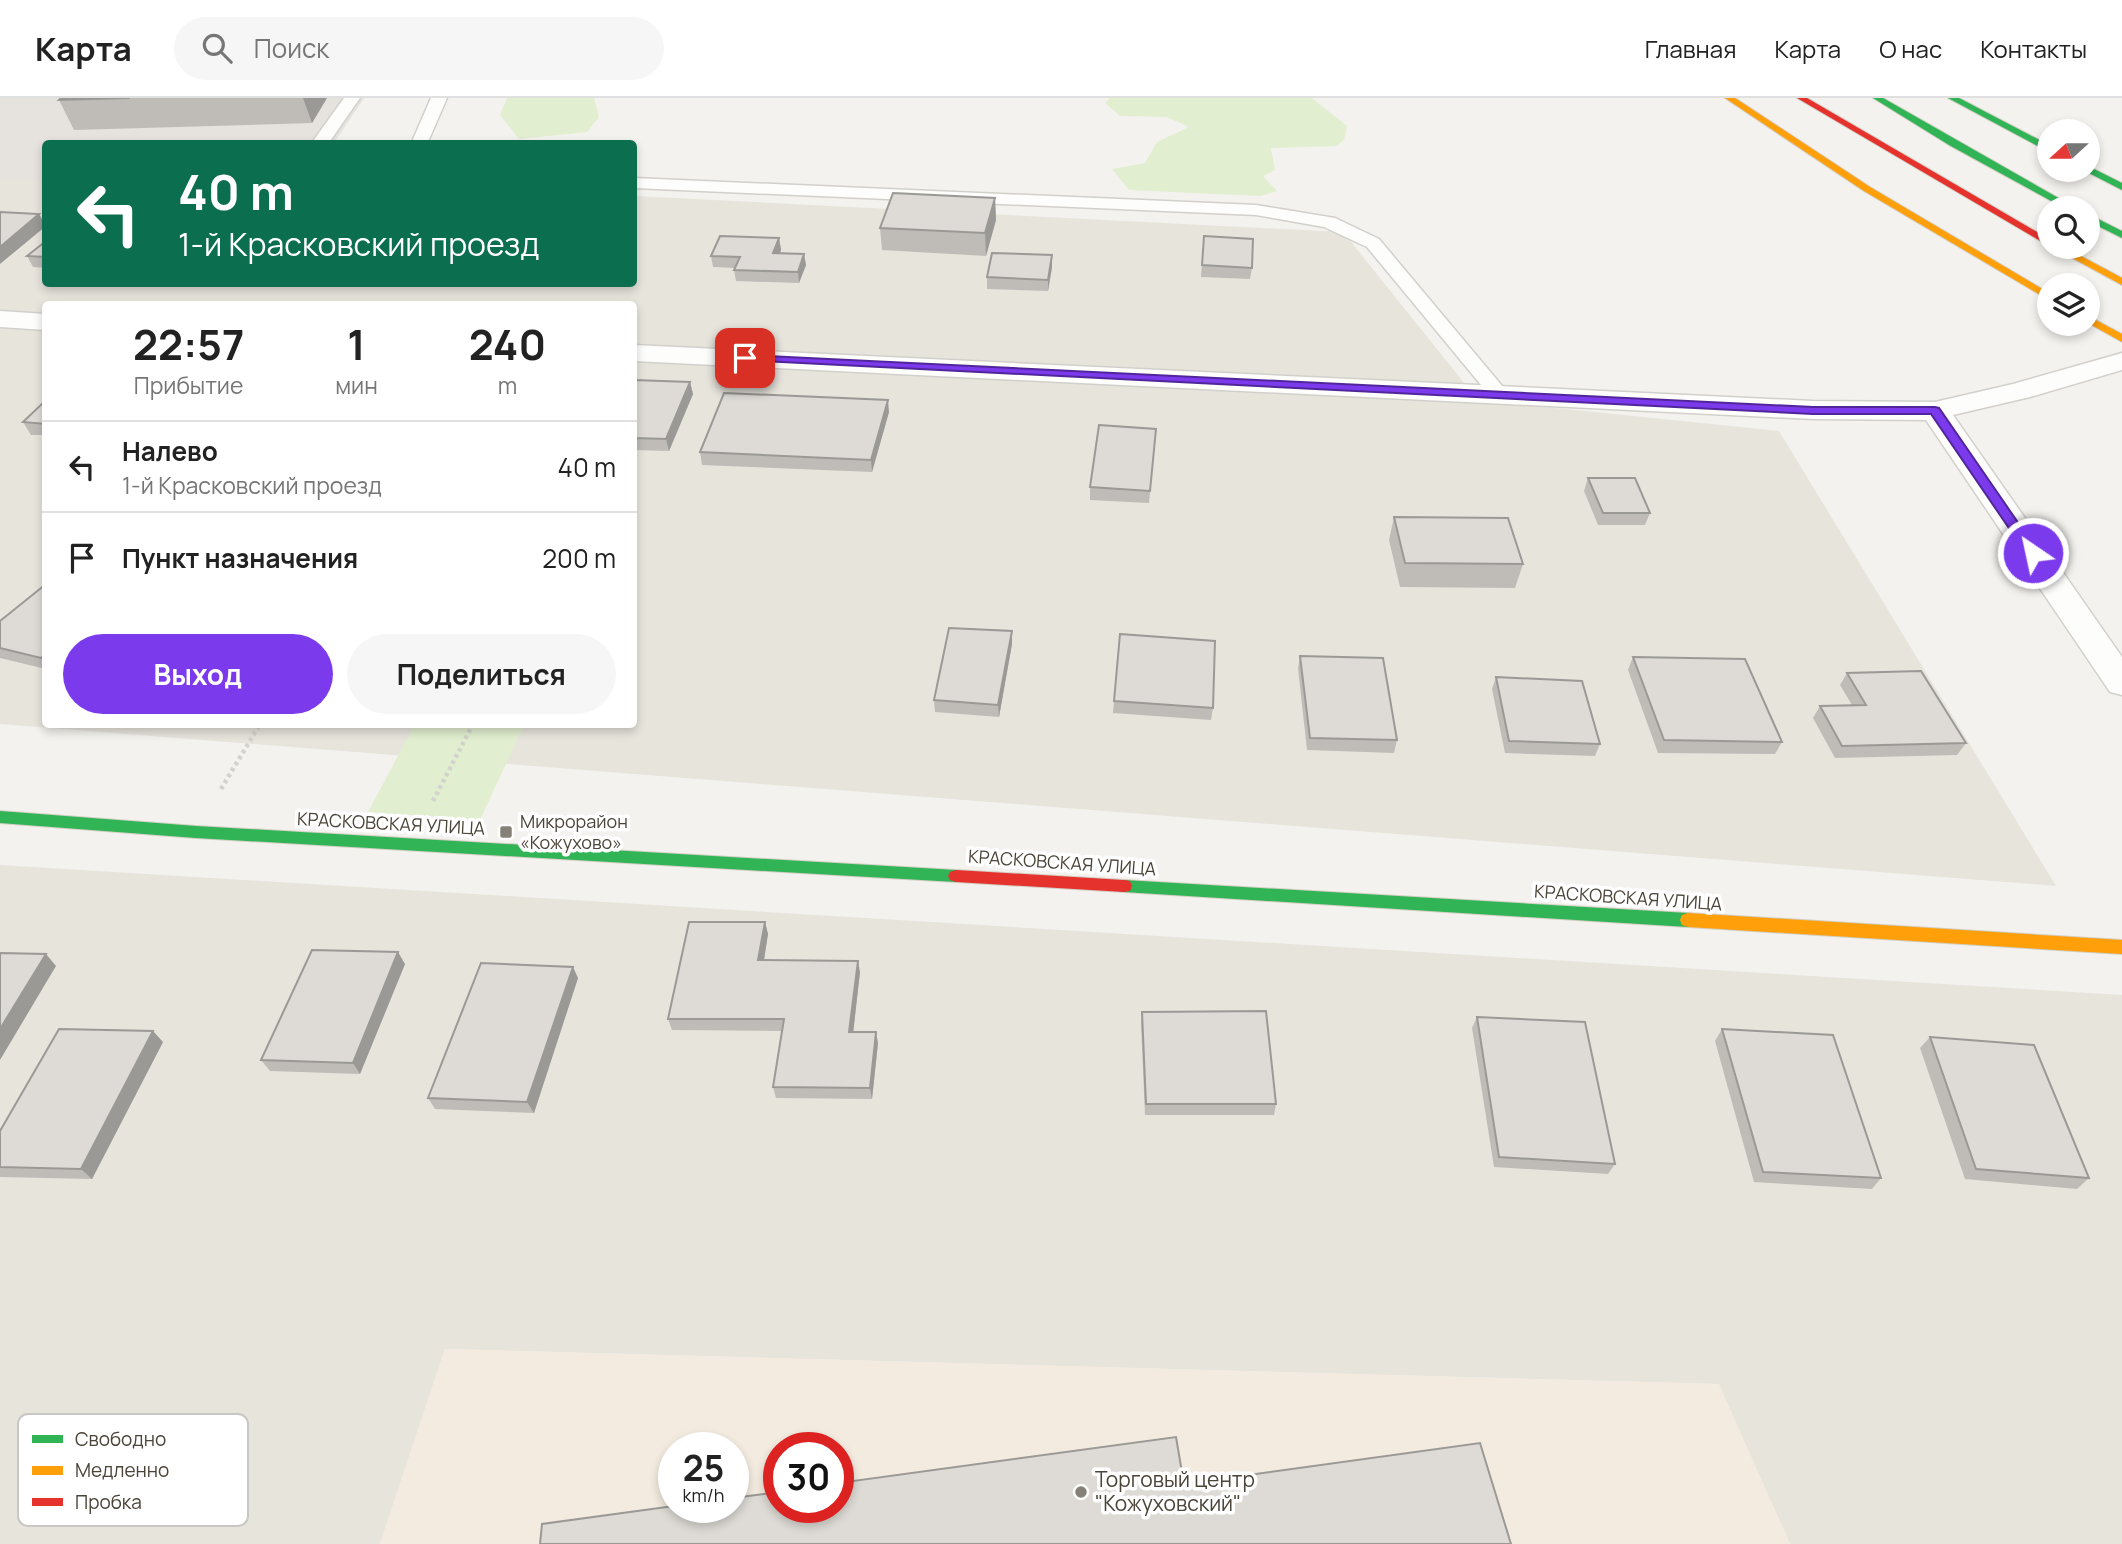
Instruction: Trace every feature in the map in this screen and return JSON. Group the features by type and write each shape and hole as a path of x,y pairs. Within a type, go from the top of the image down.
{"main road":[{"path":"1729,98 1867,188 2037,290"},
{"path":"1801,98 2037,236"},
{"path":"1877,98 2049,196"},
{"path":"1952,98 2037,143"},
{"path":"2100,175 2122,187"},
{"path":"2100,223 2122,235"},
{"path":"2079,259 2122,282"},
{"path":"2100,326 2122,339"},
{"name":"КРАСКОВСКАЯ УЛИЦА","path":"0,817 196,832 2122,947"}],"street":[{"path":"0,319 42,322"},
{"path":"637,353 1813,410 1935,411 2020,391 2122,362"},
{"path":"1935,411 2122,683"}],"lane":[{"path":"322,140 352,98"},
{"path":"421,140 439,98"},
{"path":"637,183 1256,211 1329,222 1373,243 1498,393"}],"path":[{"path":"196,832 258,728"},
{"path":"431,805 471,728"}],"shaded area":[{"path":"0,98 364,98 336,140 42,140 42,180 0,179"},
{"path":"0,175 42,176 42,287 637,287 637,196 1343,232 1478,400 1779,431 2056,886 51,728 637,728 637,301 42,301 42,727 0,724"},
{"path":"0,865 2122,995 2122,1544 1790,1544 1718,1384 445,1349 380,1544 0,1544"},
{"path":"445,1349 1719,1384 1790,1544 380,1544"}],"green space":[{"path":"507,98 594,98 599,117 587,132 519,139 500,115"},
{"path":"1110,98 1312,98 1347,126 1344,140 1336,146 1271,148 1275,170 1263,176 1277,191 1260,196 1129,190 1112,169 1145,163 1157,142 1189,127 1167,117 1120,116 1105,103"},
{"path":"413,728 523,728 480,820 368,812"}],"building":[{"path":"61,98 130,98 59,100"},
{"path":"893,193 995,198 985,233 880,228"},
{"path":"0,212 39,214 0,247"},
{"path":"720,236 779,238 773,253 804,254 798,272 734,270 740,257 711,256"},
{"path":"1204,236 1253,239 1252,268 1202,265"},
{"path":"42,244 42,257 27,256"},
{"path":"992,253 1052,255 1048,280 987,277"},
{"path":"637,380 690,382 666,439 637,438"},
{"path":"724,393 888,400 871,460 700,452"},
{"path":"42,404 42,424 23,422"},
{"path":"1099,425 1156,429 1150,491 1090,487"},
{"path":"1588,478 1635,478 1650,513 1603,513"},
{"path":"1394,517 1508,518 1523,564 1405,563"},
{"path":"42,587 42,657 0,648 0,621"},
{"path":"949,628 1012,631 998,705 934,700"},
{"path":"1120,634 1215,641 1213,708 1114,701"},
{"path":"1300,656 1383,658 1397,740 1310,738"},
{"path":"1633,657 1745,659 1782,742 1664,740"},
{"path":"1921,671 1966,743 1842,746 1820,706 1866,705 1847,673"},
{"path":"1496,677 1582,681 1600,744 1509,741"},
{"path":"689,922 765,922 758,960 858,961 849,1032 876,1032 870,1088 773,1087 784,1019 668,1019"},
{"path":"312,950 398,952 353,1063 261,1060"},
{"path":"0,953 46,954 0,1029"},
{"path":"481,963 573,967 527,1102 428,1098"},
{"path":"1266,1011 1276,1104 1146,1104 1142,1012"},
{"path":"1477,1017 1585,1022 1615,1164 1499,1157"},
{"path":"59,1029 153,1031 81,1169 0,1167 0,1131"},
{"path":"1722,1029 1833,1035 1881,1178 1763,1172"},
{"path":"1930,1037 2034,1045 2089,1178 1976,1169"},
{"name":"Торговый центр \"Кожуховский\"","path":"1176,1437 1184,1484 1480,1443 1511,1544 540,1544 542,1524 658,1508 658,1523 749,1523 749,1496 763,1494 763,1523 854,1523 854,1481"}],"traffic: fast":[{"path":"1877,98 2049,196"},
{"path":"1952,98 2037,143"},
{"path":"2100,175 2122,187"},
{"path":"2100,223 2122,235"},
{"path":"0,817 196,832 956,876"},
{"path":"1124,886 1688,920"}],"traffic: slow":[{"path":"1729,98 1867,189 2037,290"},
{"path":"2079,259 2122,282"},
{"path":"2100,326 2122,339"},
{"path":"1688,920 2122,947"}],"traffic: jam":[{"path":"1801,98 2037,236"},
{"path":"956,876 1124,886"}],"place":[{"name":"Микрорайон «Кожухово»","path":"506,832"},
{"name":"Торговый центр \"Кожуховский\"","path":"1081,1492"}],"route":[{"path":"745,358 1813,410 1935,411 2033,553"}]}
